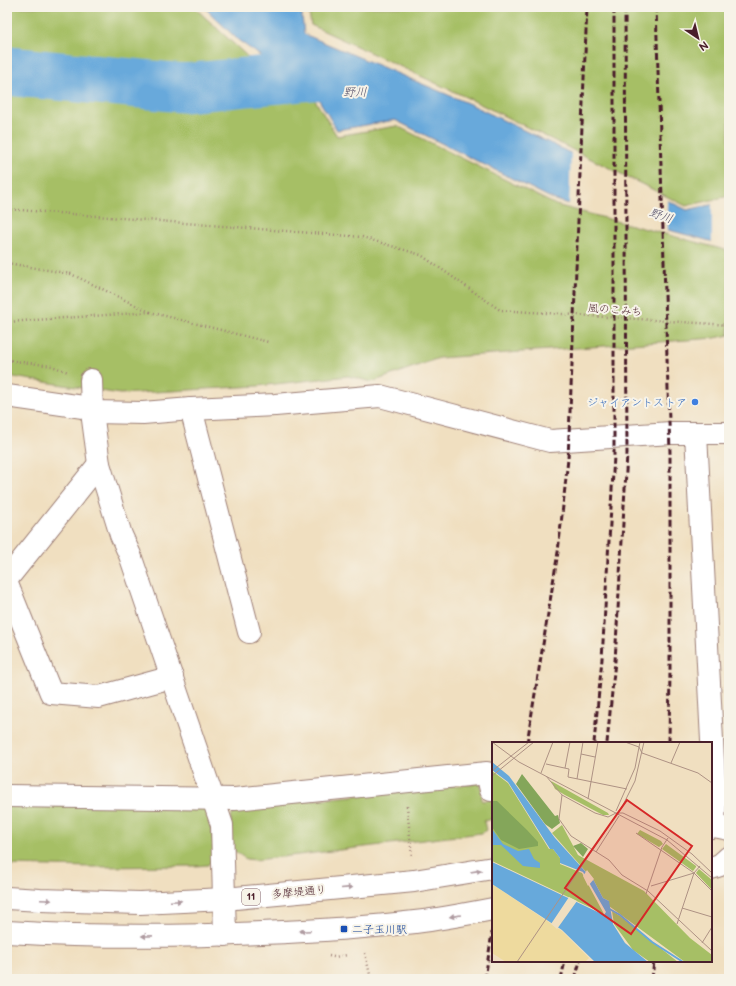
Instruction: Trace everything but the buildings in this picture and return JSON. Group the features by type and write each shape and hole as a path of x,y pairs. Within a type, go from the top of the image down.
{"street":[{"path":"91,380 92,412 99,464 121,535 130,555 222,825 226,935"},
{"path":"7,396 83,407 92,412 143,413 275,405 380,396 550,441 671,433 729,433"},
{"path":"190,409 249,632"},
{"path":"696,434 711,742"},
{"path":"7,579 99,464"},
{"path":"7,584 51,693 99,697 172,677"},
{"path":"712,758 714,798 718,827"},
{"path":"7,796 214,800 235,799 276,796 487,773 491,790"},
{"path":"712,868 720,865 729,856"},
{"name":"多摩堤通り","path":"7,898 140,902 225,899 414,882 492,868"},
{"path":"7,932 136,937 226,935 344,929 415,922 492,909"}],"path":[{"name":"風のこみち","path":"7,209 362,237 421,254 500,310 729,325"},
{"path":"7,263 71,274 150,312 268,342"},
{"path":"7,322 150,312"},
{"path":"7,360 52,366 91,380"},
{"path":"407,806 412,844"},
{"path":"365,954 371,979"}],"green space":[{"path":"7,7 194,7 262,70 171,78 7,64"},
{"path":"729,7 729,196 686,206 472,100 311,25 308,8"},
{"path":"7,90 194,100 313,97 337,136 397,126 556,205 729,251 729,335 715,338 439,358 372,382 348,376 258,386 120,394 7,376"},
{"path":"481,783 482,801 492,799 492,819 484,821 486,830 482,833 256,860 246,859 233,850 230,846 231,817 235,811 242,807"},
{"path":"7,803 207,805 216,855 208,865 195,866 93,867 7,865"}],"water":[{"name":"野川","path":"204,7 301,7 304,34 472,105 687,210 729,201 729,246 555,200 395,120 337,130 316,95 238,40"}],"pier":[{"path":"571,151 667,198 668,232 569,206"},
{"path":"729,199 729,248 712,244 712,203"}],"waterway":[{"name":"野川","path":"7,71 183,88 333,74"}],"railway":[{"path":"527,742 558,552 568,459 587,7"},
{"path":"594,742 602,659 614,456 614,7"},
{"path":"607,742 615,661 627,454 625,7"},
{"path":"656,7 670,453 669,742"},
{"path":"485,979 492,933"},
{"path":"561,979 565,962"},
{"path":"575,979 580,962"},
{"path":"652,979 654,962"}],"place":[{"name":"ジャイアントストア","path":"695,402"},
{"name":"二子玉川駅","path":"344,929"}]}
